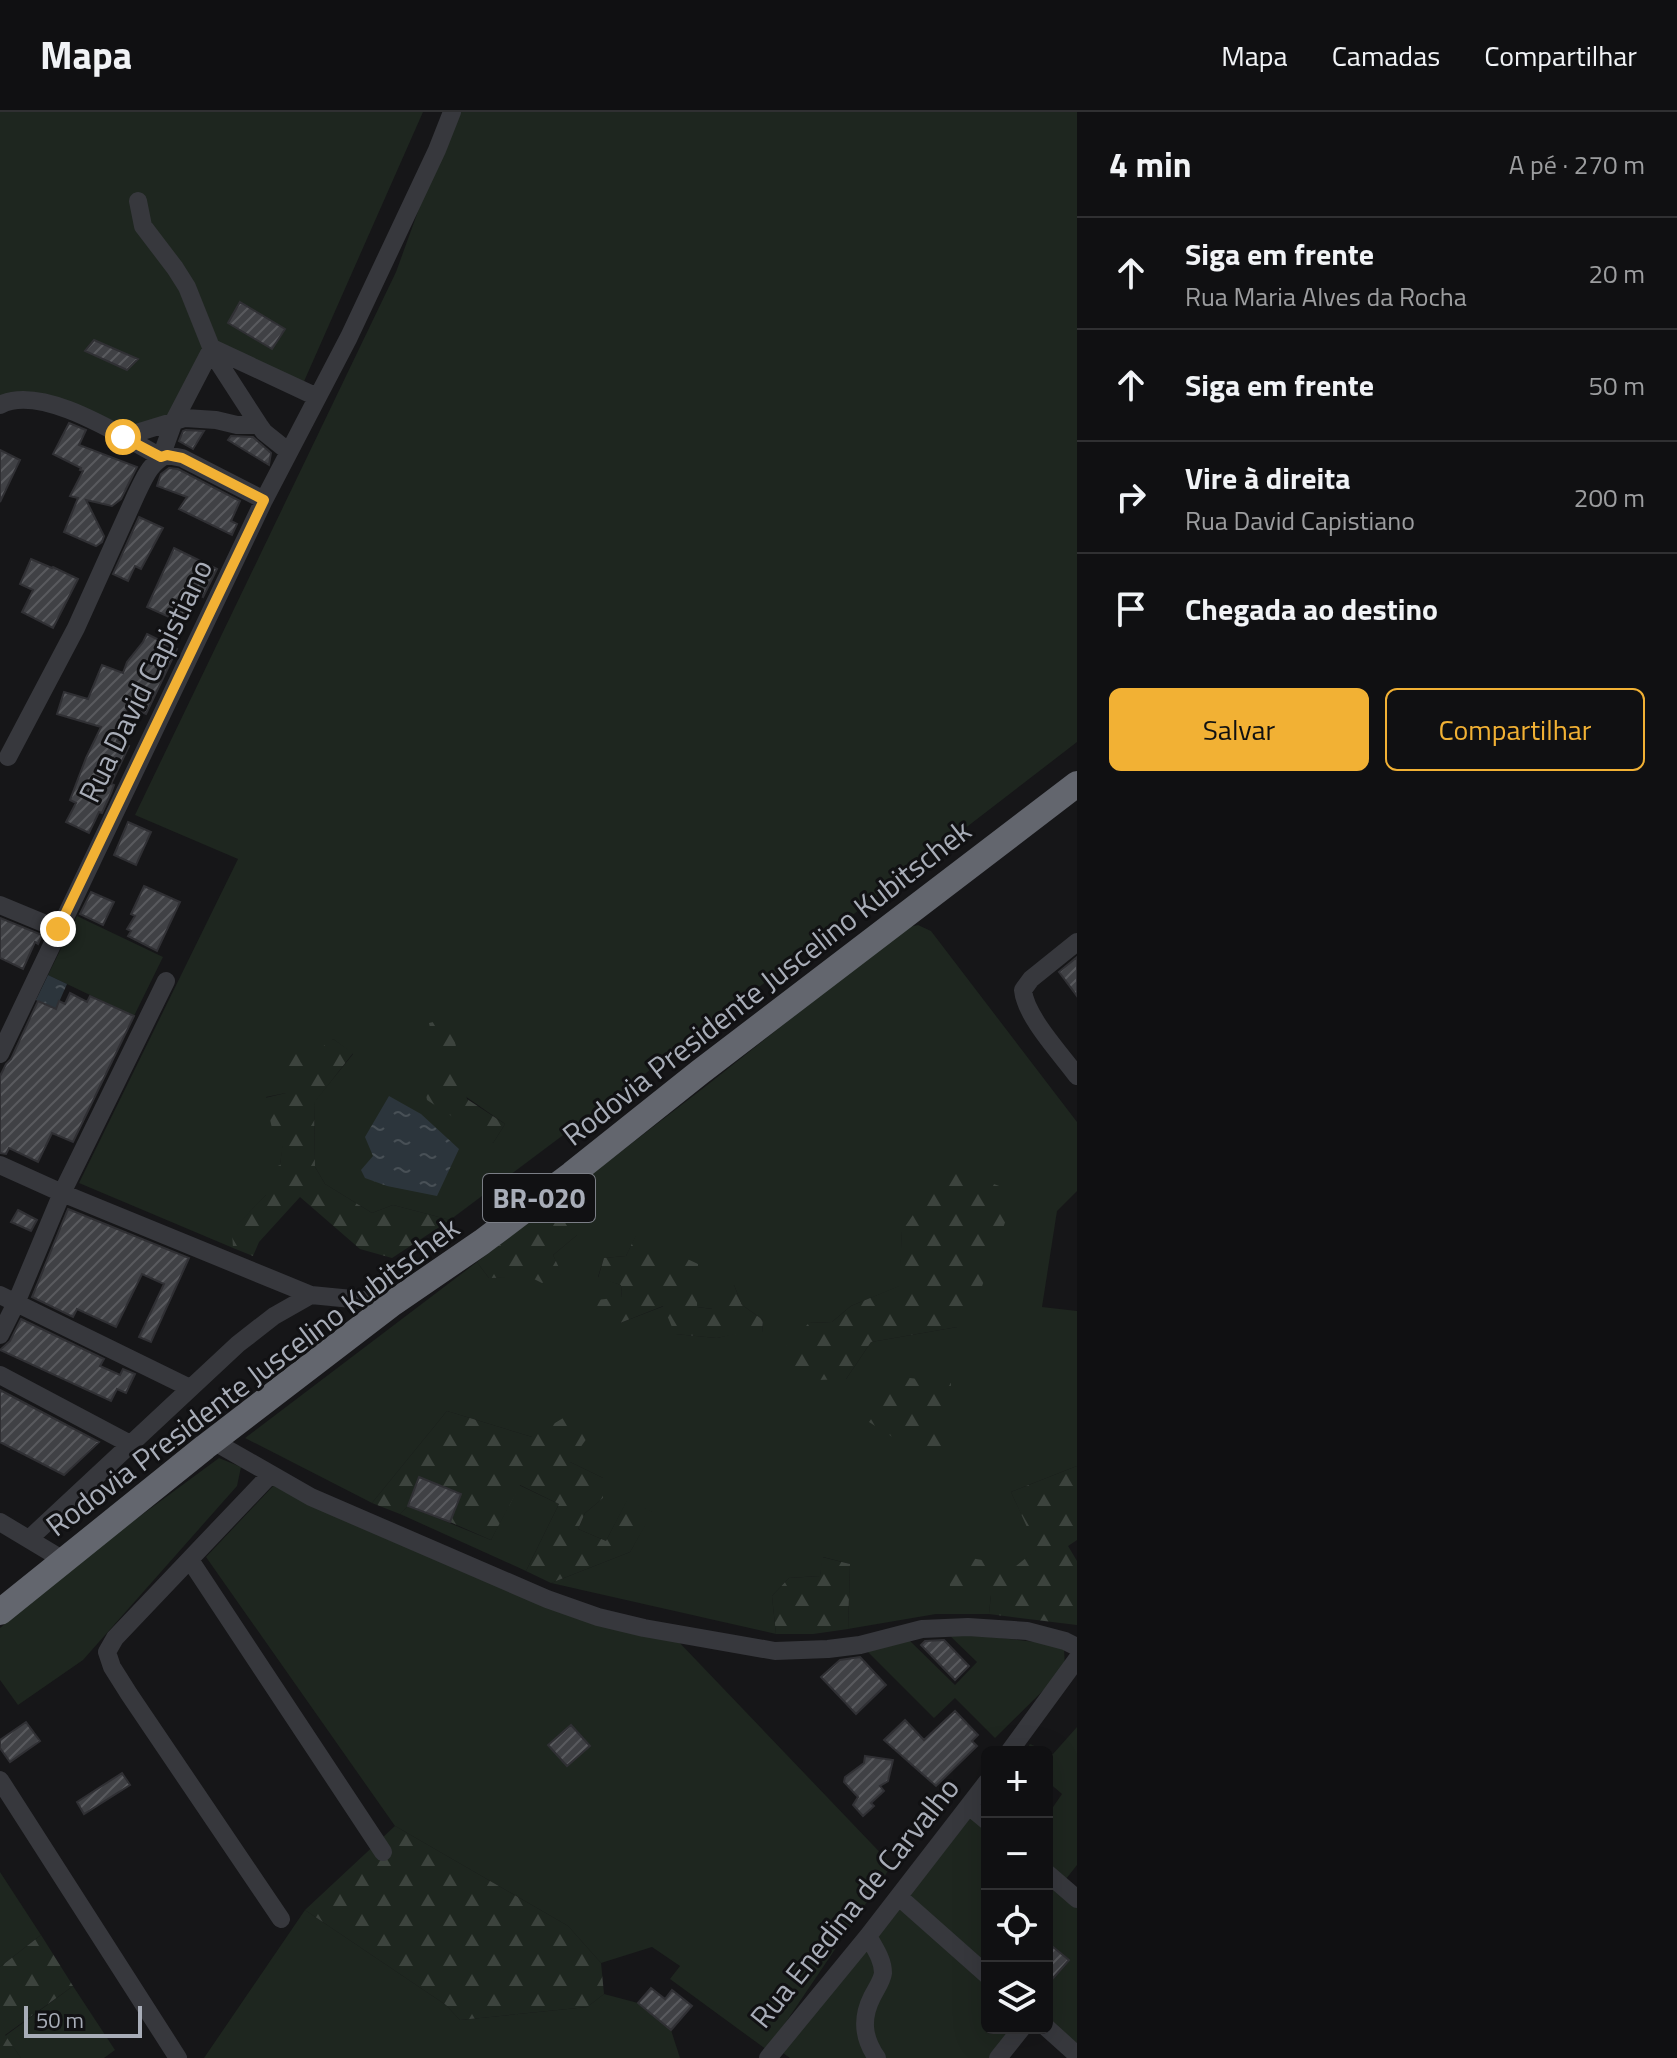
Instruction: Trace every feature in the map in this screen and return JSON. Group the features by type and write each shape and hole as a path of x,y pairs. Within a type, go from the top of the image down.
{"highway":[{"name":"Rodovia Presidente Juscelino Kubitschek","path":"0,1612 213,1441 393,1303 482,1242 700,1072 1074,790"}],"street":[{"name":"Rua David Capistiano","path":"0,1054 264,500 349,337 452,112"},
{"path":"138,201 143,226 187,287 215,357 259,425 289,452"},
{"path":"212,348 317,397"},
{"path":"8,757 76,628 141,484 161,457 174,421 212,348"},
{"path":"0,405 9,400 41,401 84,416 161,457 182,458 264,500"},
{"path":"123,437 194,417 237,425 259,425"},
{"path":"0,905 58,929"},
{"path":"1077,942 1031,979 1023,990 1023,999 1030,1013 1077,1076"},
{"path":"0,1335 8,1299 166,981"},
{"path":"0,1165 311,1295 393,1303"},
{"path":"29,1539 257,1329 311,1295"},
{"path":"8,1299 190,1388"},
{"path":"0,1375 130,1444"},
{"path":"213,1441 311,1497 351,1515 547,1599 598,1617 644,1628 775,1651 828,1649 860,1645 922,1629 968,1627 1027,1631 1077,1647"},
{"path":"270,1475 115,1638 107,1652 112,1667 129,1694 281,1919"},
{"path":"2,1527 65,1561"},
{"path":"190,1560 383,1852"},
{"path":"1013,1746 1077,1659"},
{"path":"0,1780 178,2058"},
{"name":"Rua Enedina de Carvalho","path":"768,2058 981,1790"},
{"path":"969,1806 983,1818"},
{"path":"1053,1878 1077,1899"},
{"path":"899,1897 981,1970"},
{"path":"868,1936 883,1972 864,2023 868,2041 877,2058"},
{"path":"1053,2033 1077,2055"},
{"path":"998,2058 1017,2034"}],"green space":[{"path":"0,112 423,112 302,386 209,345 166,418 124,431 0,398"},
{"path":"454,112 1077,112 1077,742 706,1028 450,1220 393,1205 372,1213 325,1184 315,1167 314,1102 353,1054 333,1039 286,1093 266,1097 285,1133 280,1165 266,1195 233,1230 233,1248 79,1183 238,859 135,815 396,272","holes":["442,1080 505,1124 493,1143"]},
{"path":"77,916 163,957 134,1016 48,975"},
{"path":"918,925 931,931 1077,1122 1077,1191 1057,1211 1042,1307 1077,1311 1077,1466 1011,1492 1038,1549 1017,1566 991,1595 989,1614 936,1614 848,1629 850,1564 823,1557 820,1576 789,1578 772,1596 776,1634 551,1583 630,1552 652,1512 627,1501 606,1541 578,1529 585,1513 603,1498 603,1478 570,1462 532,1437 447,1411 372,1503 245,1438 477,1262 489,1278 561,1274 553,1255 577,1235 575,1187 905,928","holes":["902,1231 957,1327 871,1342 846,1379 809,1323 832,1322 851,1306 900,1286","636,1236 697,1307 713,1309 734,1285 742,1305 763,1320 762,1332 741,1332 717,1338 676,1334 664,1306 620,1323 621,1285 598,1277 604,1258 626,1256"]},
{"path":"450,1018 467,1099 505,1124 493,1143 427,1100 424,1084 441,1080 429,1023"},
{"path":"333,1039 353,1053 314,1103 315,1167 325,1184 372,1213 393,1205 450,1220 392,1258 360,1249 300,1197 259,1242 253,1256 233,1248 232,1230 266,1195 257,1176 280,1165 284,1133 272,1128 265,1098 286,1093 277,1049 297,1045 301,1063"},
{"path":"946,1167 1016,1192 976,1303 957,1327 871,1342 846,1379 789,1381 776,1364 788,1344 809,1323 832,1322 851,1306 899,1286 902,1231"},
{"path":"575,1187 587,1202 577,1235 553,1255 562,1274 542,1283 530,1277 489,1278 477,1262"},
{"path":"636,1235 698,1264 697,1307 712,1309 713,1293 734,1285 742,1305 763,1320 762,1332 771,1343 766,1352 741,1333 717,1338 675,1334 663,1306 620,1323 598,1325 597,1300 622,1297 621,1285 598,1278 604,1258 626,1256"},
{"path":"902,1377 951,1383 947,1447 921,1455 869,1422"},
{"path":"447,1411 532,1437 573,1412 597,1424 570,1462 603,1478 603,1498 585,1513 578,1529 606,1541 627,1500 653,1512 630,1552 551,1583 526,1571 559,1504 520,1485 491,1540 450,1522 461,1493 420,1478 408,1506 400,1514 372,1503"},
{"path":"219,1458 241,1467 237,1486 83,1660 18,1705 0,1680 0,1628 71,1567"},
{"path":"1077,1466 1077,1540 1068,1546 1077,1561 1077,1625 989,1614 991,1595 950,1587 948,1554 1016,1566 1037,1549 1011,1492"},
{"path":"275,1484 598,1625 676,1639 892,1865 767,2050 670,1979 680,1966 652,1947 601,1963 568,1926 395,1826 206,1557"},
{"path":"519,1485 559,1504 526,1571 400,1514 408,1506 491,1540"},
{"path":"822,1557 850,1564 848,1629 813,1634 776,1634 772,1596 789,1578 820,1576"},
{"path":"946,1632 1062,1645 1065,1669 995,1738 955,1698 934,1718 867,1651 909,1640 955,1685 977,1662"},
{"path":"1077,1727 1077,1865 1062,1884 1053,1876 1053,1807 1062,1794 1053,1786 1053,1754"},
{"path":"969,1806 981,1817 981,2034 1017,2034 998,2058 790,2058 776,2048"},
{"path":"395,1826 568,1926 601,1963 604,1994 587,2007 460,2020 446,2005 305,1910"},
{"path":"0,1872 41,1935 0,1967"},
{"path":"1053,1880 1077,1901 1077,2055 1053,2033"},
{"path":"305,1910 446,2005 460,2020 587,2007 604,1994 638,2003 671,2030 680,2058 204,2058"},
{"path":"41,1935 73,1986 5,2035 21,2058 0,2058 0,1967"},
{"path":"73,1986 115,2050 104,2058 21,2058 5,2036"}],"water":[{"path":"48,975 67,984 56,1009 36,1000"},
{"path":"389,1096 421,1114 459,1149 437,1196 387,1186 365,1178 361,1170 373,1156 365,1137"}],"building":[{"path":"240,302 285,329 272,349 228,323"},
{"path":"94,340 138,359 127,370 85,351"},
{"path":"69,423 86,430 79,445 137,467 121,499 112,506 86,500 104,536 96,546 64,532 78,498 70,496 83,471 53,454"},
{"path":"186,430 204,431 193,449 179,441"},
{"path":"231,436 253,437 271,453 269,465 228,440"},
{"path":"0,450 20,460 0,502"},
{"path":"169,468 178,469 240,501 231,521 237,524 232,535 179,509 187,497 157,486 161,474"},
{"path":"139,517 163,528 141,569 135,566 128,581 113,574"},
{"path":"174,548 217,569 203,597 194,592 180,622 147,607"},
{"path":"31,559 78,579 53,628 22,612 33,590 20,584"},
{"path":"147,634 177,649 146,714 128,706 117,741 129,746 111,784 114,785 102,813 99,812 89,833 66,822 76,803 70,800 101,727 57,714 64,692 88,699 102,665 123,673"},
{"path":"128,822 151,832 136,865 114,855"},
{"path":"144,886 180,902 157,951 128,936 131,931 127,929 135,916 131,914"},
{"path":"91,892 114,902 103,925 80,914"},
{"path":"0,918 42,935 38,944 35,942 23,969 0,958"},
{"path":"1077,957 1077,996 1059,972"},
{"path":"70,993 87,1002 90,996 134,1016 73,1142 52,1133 38,1162 9,1148 6,1154 0,1153 0,1076 38,1001 56,1009 59,1001 65,1004"},
{"path":"68,1209 189,1258 151,1342 139,1337 164,1284 142,1274 116,1327 77,1309 73,1317 32,1297"},
{"path":"18,1210 37,1220 31,1231 11,1222"},
{"path":"21,1319 104,1359 100,1366 120,1375 123,1369 135,1374 126,1393 117,1389 111,1401 0,1350 10,1341"},
{"path":"0,1390 99,1442 64,1475 0,1442"},
{"path":"419,1477 461,1494 450,1522 408,1506"},
{"path":"944,1640 969,1666 955,1680 921,1645 925,1641"},
{"path":"860,1657 886,1685 856,1714 821,1677 840,1660"},
{"path":"955,1711 978,1735 972,1741 977,1746 936,1786 884,1740 905,1720 924,1740"},
{"path":"26,1722 40,1741 10,1762 0,1748 0,1740"},
{"path":"571,1725 590,1746 567,1766 548,1745"},
{"path":"865,1756 893,1760 888,1781 880,1786 884,1791 863,1816 853,1805 858,1797 844,1782 845,1777 864,1763"},
{"path":"122,1773 130,1785 84,1814 77,1802"},
{"path":"1053,1947 1069,1960 1053,1978"},
{"path":"651,1988 665,1999 672,1990 692,2006 671,2030 638,2003"}],"route":[{"path":"58,929 264,500 182,458 173,455 161,457 123,437"}]}
